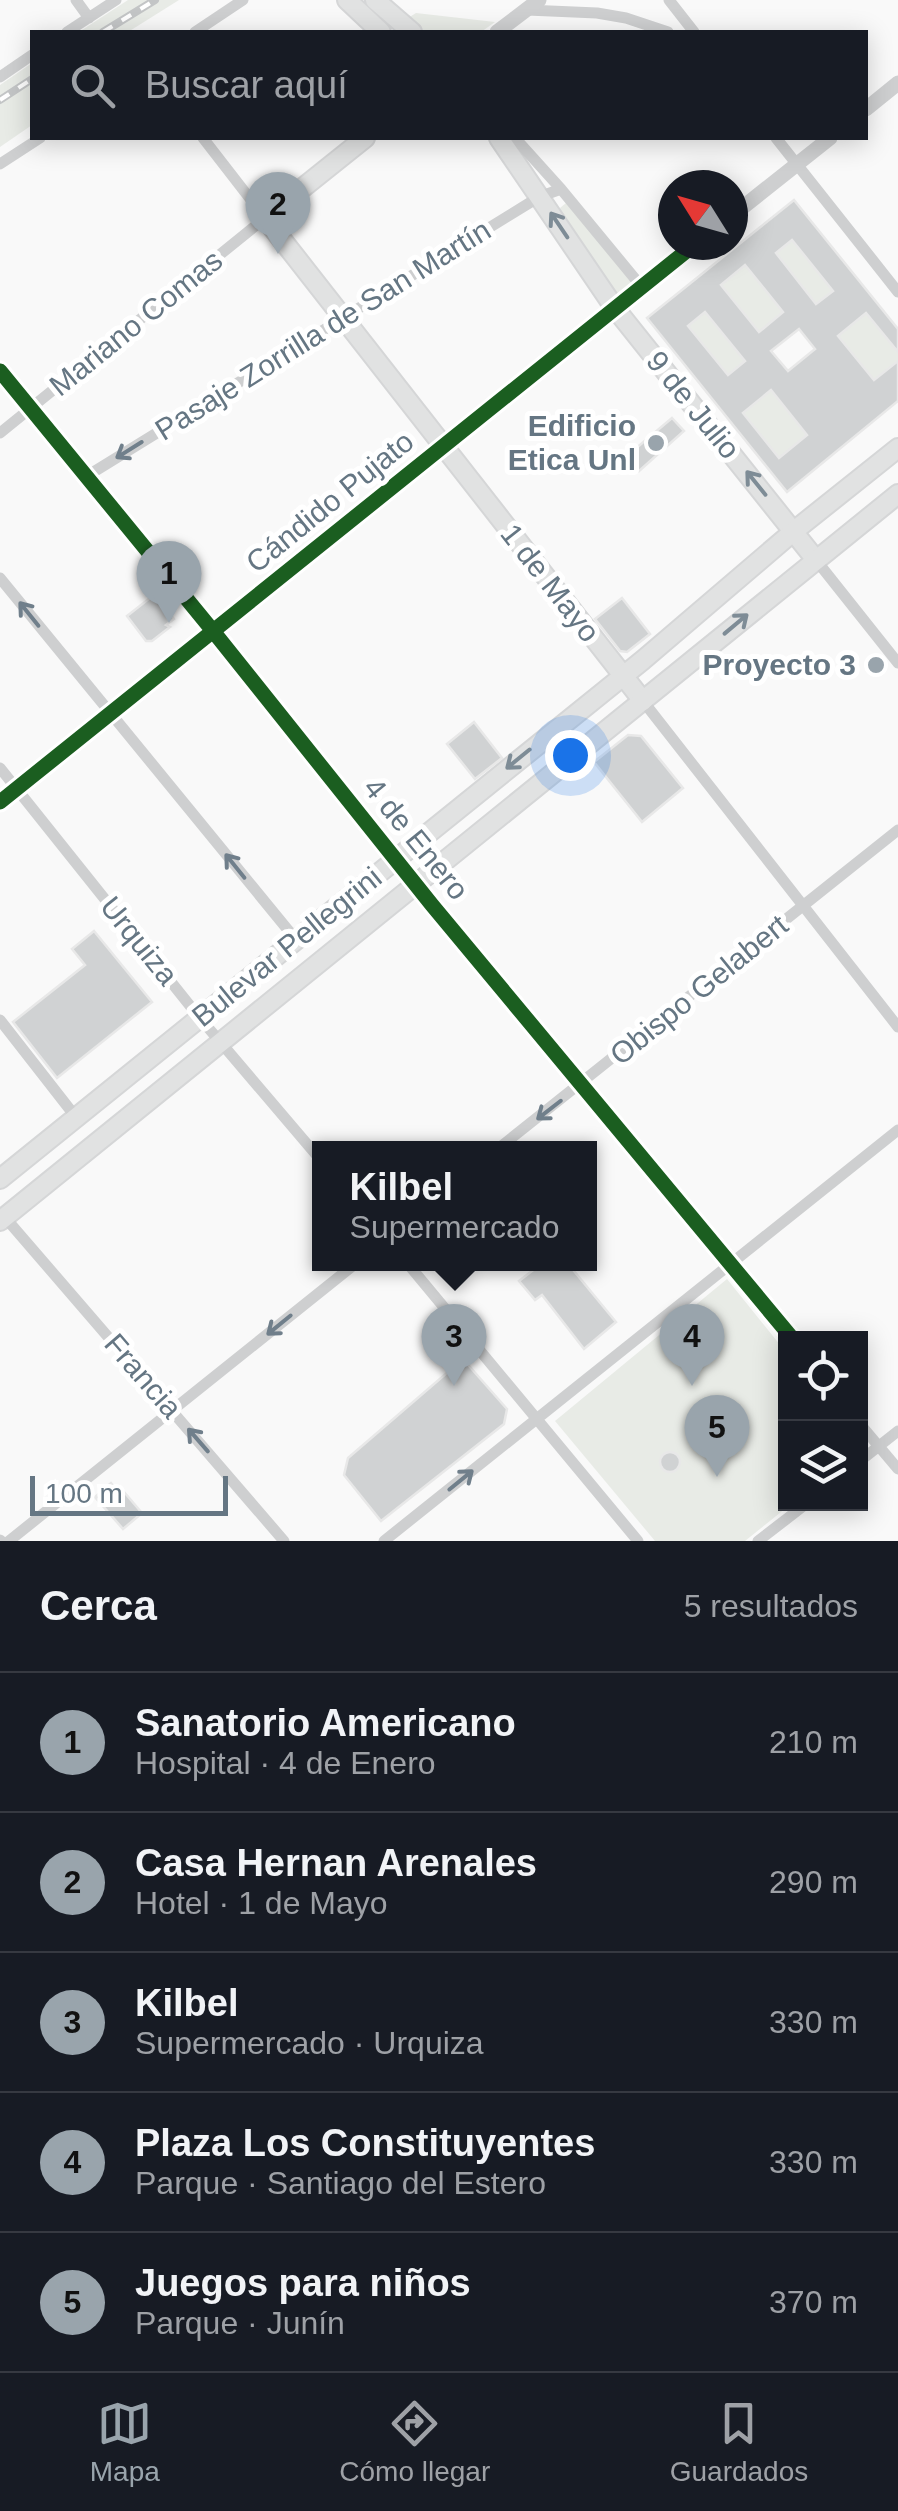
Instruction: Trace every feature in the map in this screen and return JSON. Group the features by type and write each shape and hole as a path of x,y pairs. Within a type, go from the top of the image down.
{"main road":[{"path":"347,0 378,30"},
{"path":"375,0 410,30"},
{"name":"Mariano Comas","path":"265,218 362,140"},
{"name":"9 de Julio","path":"500,140 614,307 816,560"},
{"name":"1 de Mayo","path":"265,218 643,701"},
{"name":"Bulevar Pellegrini","path":"0,1179 898,448"},
{"name":"Bulevar Pellegrini","path":"2,1216 898,494"}],"street":[{"path":"76,0 90,18"},
{"path":"70,30 116,0"},
{"path":"198,30 243,0"},
{"path":"668,0 692,30"},
{"path":"501,30 533,5 626,18 662,30"},
{"path":"0,77 30,57"},
{"path":"868,107 898,83"},
{"path":"0,164 37,140"},
{"name":"1 de Mayo","path":"204,140 265,218"},
{"path":"517,140 642,286"},
{"path":"778,140 893,276 898,292"},
{"path":"748,202 827,140"},
{"name":"Pasaje Zorrilla de San Martín","path":"87,476 539,197 561,189"},
{"name":"Mariano Comas","path":"0,433 265,218"},
{"name":"Cándido Pujato","path":"0,802 675,260"},
{"name":"4 de Enero","path":"0,371 415,883 786,1331"},
{"name":"9 de Julio","path":"816,560 898,663"},
{"path":"0,578 297,941"},
{"name":"1 de Mayo","path":"643,701 898,1027"},
{"name":"Urquiza","path":"0,768 200,1018 312,1150"},
{"name":"Obispo Gelabert","path":"508,1141 898,830"},
{"path":"0,1020 76,1116"},
{"path":"384,1541 898,1130"},
{"name":"Francia","path":"2,1216 284,1541"},
{"path":"10,1541 346,1271"},
{"path":"414,1271 638,1541"},
{"path":"868,1454 898,1431"},
{"path":"868,1434 898,1470"},
{"path":"758,1541 797,1511"}],"shaded area":[{"path":"128,0 179,0 131,30 82,30"},
{"path":"416,13 495,22 484,30 423,30 408,18"},
{"path":"30,64 30,126 0,147 0,85"},
{"path":"566,203 635,285 619,298 562,213 560,208"},
{"path":"792,240 833,291 816,304 776,253"},
{"path":"745,265 783,312 759,332 721,285"},
{"path":"705,312 745,361 728,375 688,326"},
{"path":"866,313 898,352 898,361 874,380 838,336"},
{"path":"771,390 807,435 779,458 743,413"},
{"path":"727,1279 778,1342 778,1511 782,1511 745,1541 655,1541 555,1421"}],"building":[{"path":"794,200 898,329 898,352 866,313 838,336 874,380 898,361 898,401 787,492 647,318 719,260 748,260 748,237","holes":["792,240 833,291 816,304 776,253","745,265 783,312 759,332 721,285","705,312 745,361 728,375 688,326","799,329 815,349 788,371 771,351","771,390 807,435 779,458 743,413"]},
{"name":"Edificio Etica Unl","path":"672,418 684,431 639,471 628,455"},
{"path":"155,594 174,619 166,625 170,627 152,641 146,641 127,616"},
{"path":"622,598 650,634 627,652 620,651 595,619"},
{"path":"474,722 502,758 475,779 447,744"},
{"path":"628,735 641,736 683,788 642,822 594,762"},
{"path":"94,931 152,1002 57,1078 13,1022 85,965 72,949"},
{"path":"532,1271 574,1271 616,1322 584,1349 542,1295 535,1300 519,1281"},
{"path":"463,1359 507,1409 504,1424 381,1521 344,1475 348,1458"},
{"path":"670,1452 680,1462 670,1472 660,1462"},
{"path":"111,1483 116,1489 119,1486 142,1513 123,1529 95,1497"}],"railway":[{"path":"106,30 155,0"},
{"path":"0,100 30,80"}],"cycle path":[{"path":"0,802 675,260"},
{"path":"0,371 432,905 786,1331"}],"place":[{"name":"Casa Hernan Arenales","path":"278,254"},
{"name":"Edificio Etica Unl","path":"656,443"},
{"name":"Sanatorio Americano","path":"169,623"},
{"name":"Proyecto 3","path":"876,665"},
{"name":"Kilbel","path":"454,1386"},
{"name":"Plaza Los Constituyentes","path":"692,1386"},
{"name":"Juegos para niños","path":"717,1477"}]}
